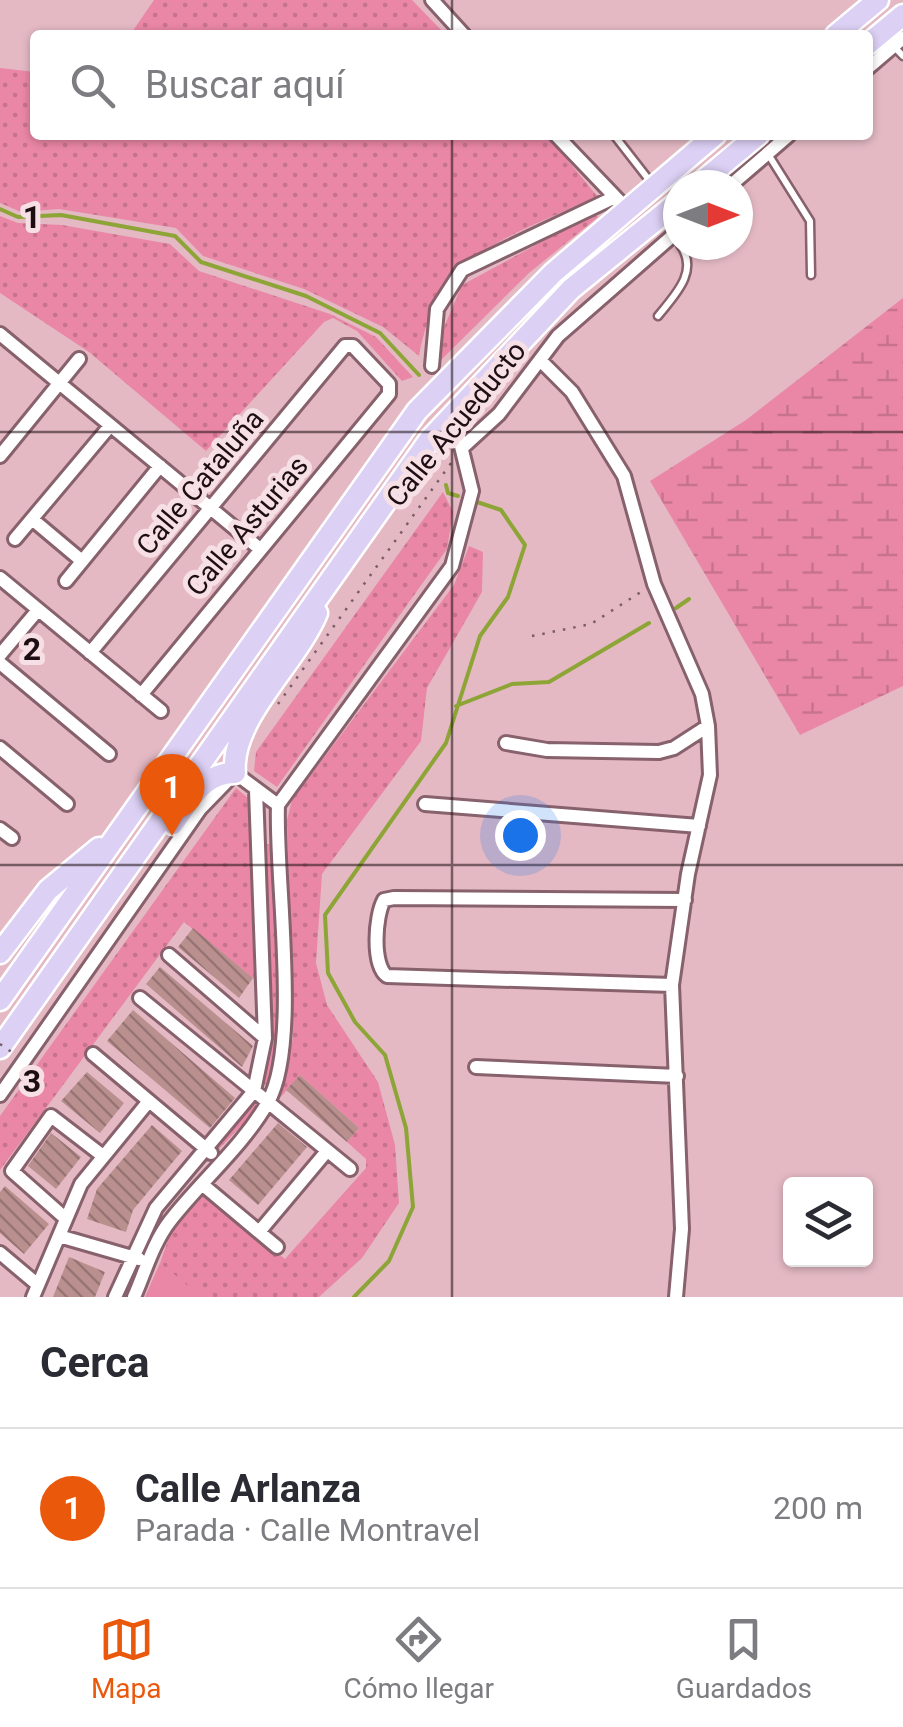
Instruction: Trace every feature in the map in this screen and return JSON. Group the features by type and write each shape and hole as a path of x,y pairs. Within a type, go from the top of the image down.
{"highway":[{"path":"842,30 878,0"},
{"path":"890,44 903,15"},
{"path":"0,1000 416,411 621,202 653,186 709,140"},
{"path":"722,170 763,144"},
{"path":"5,1049 86,922 430,439 572,289 663,214"},
{"path":"86,922 124,890 204,782 213,775 235,773 239,734 304,645 332,578"},
{"path":"0,953 48,890 113,838"}],"street":[{"path":"432,0 459,30"},
{"path":"873,63 890,44"},
{"path":"432,366 437,309 462,270 621,202 561,140"},
{"path":"742,170 763,144"},
{"name":"Calle Acueducto","path":"461,440 499,414 558,336 663,250"},
{"path":"3,342 61,382 260,549"},
{"name":"Calle Cataluña","path":"90,653 349,344 391,389"},
{"path":"0,456 79,359"},
{"path":"540,360 572,392 624,476 654,584 702,694 708,726 710,775 672,986 682,1229 676,1297"},
{"name":"Calle Asturias","path":"141,695 391,389"},
{"path":"16,539 110,426"},
{"path":"134,1297 170,1220 269,1101 284,1038 278,805 452,566 472,490 461,440"},
{"path":"66,582 160,466"},
{"path":"32,519 82,561"},
{"path":"0,578 161,712"},
{"path":"38,610 0,659 109,754"},
{"path":"506,744 547,750 659,752 674,748 708,726"},
{"path":"0,748 68,804"},
{"path":"0,1096 200,809 235,773 278,805"},
{"path":"115,1297 156,1208 254,1091 265,1038 256,790"},
{"path":"426,804 698,826"},
{"path":"0,828 12,838"},
{"path":"260,829 269,834 277,830"},
{"path":"672,986 387,976 378,962 379,908 384,900 394,898 685,900"},
{"path":"169,955 265,1038"},
{"path":"140,998 350,1170"},
{"path":"94,1054 220,1162"},
{"path":"476,1067 677,1076"},
{"path":"0,1253 36,1291 66,1218 102,1156 149,1101"},
{"path":"66,1218 12,1171 51,1116 102,1156"},
{"path":"259,1232 327,1151"},
{"path":"203,1185 277,1247"},
{"path":"156,1208 170,1220"},
{"path":"60,1236 149,1262"}],"lane":[{"path":"618,140 653,186"},
{"path":"763,144 810,221 811,275"},
{"path":"658,316 687,274 686,260"}],"path":[{"name":"Calle Acueducto","path":"275,709 461,440"},
{"path":"532,636 591,624 654,584"}],"green space":[{"path":"154,0 412,0 441,30 133,30"},
{"path":"0,68 30,71 30,140 551,140 597,196 508,237 461,270 443,292 429,320 419,356 383,327 304,289 203,256 176,228 59,209 21,212 0,203"},
{"path":"593,214 598,217 529,273 439,362 439,339 462,285"},
{"path":"0,216 18,223 62,225 170,244 199,271 330,314 376,337 413,377 402,381 357,331 333,318 324,322 206,451 89,352 0,293"},
{"path":"903,298 903,686 800,735 650,481 746,420"},
{"path":"443,492 453,512 447,549 277,787 254,771 256,752"},
{"path":"469,546 483,552 482,592 427,688 421,741 322,874 316,963 327,1005 378,1082 395,1145 399,1203 362,1258 319,1297 200,1297 160,1263 171,1232 204,1195 285,1259 366,1168 366,1159 347,1142 359,1128 300,1075 280,1098 293,1038 287,820 292,800 454,585"},
{"path":"236,788 248,798 254,979 184,922 0,1170 0,1116"},
{"path":"266,844 272,844 278,1035 267,1084 263,1085 272,1034"},
{"path":"254,1102 259,1107 218,1150 217,1145"},
{"path":"160,1263 200,1296 200,1297 145,1297"}],"building":[{"path":"193,928 253,978 239,998 178,947"},
{"path":"160,967 253,1046 242,1067 146,984"},
{"path":"133,1010 235,1098 210,1128 107,1041"},
{"path":"87,1072 124,1103 100,1133 61,1101"},
{"path":"300,1075 359,1128 347,1142 286,1090"},
{"path":"278,1123 307,1147 258,1205 229,1180"},
{"path":"152,1125 182,1151 133,1210 126,1232 87,1219 97,1189"},
{"path":"51,1133 81,1157 56,1189 28,1166"},
{"path":"5,1186 49,1224 24,1254 0,1233 0,1192"},
{"path":"69,1257 105,1272 95,1297 53,1297"}],"waterway":[{"path":"0,209 18,217 61,215 175,236 201,262 306,296 380,333 419,375"},
{"path":"446,485 448,493 458,496"},
{"path":"354,1297 389,1261 413,1207 406,1128 385,1055 355,1022 328,973 325,915 446,743 480,636 508,597 525,545 501,510 474,501"},
{"path":"676,608 689,599"},
{"path":"456,706 512,684 549,682 649,623"}],"place":[{"name":"Calle Arlanza","path":"172,836"}]}
